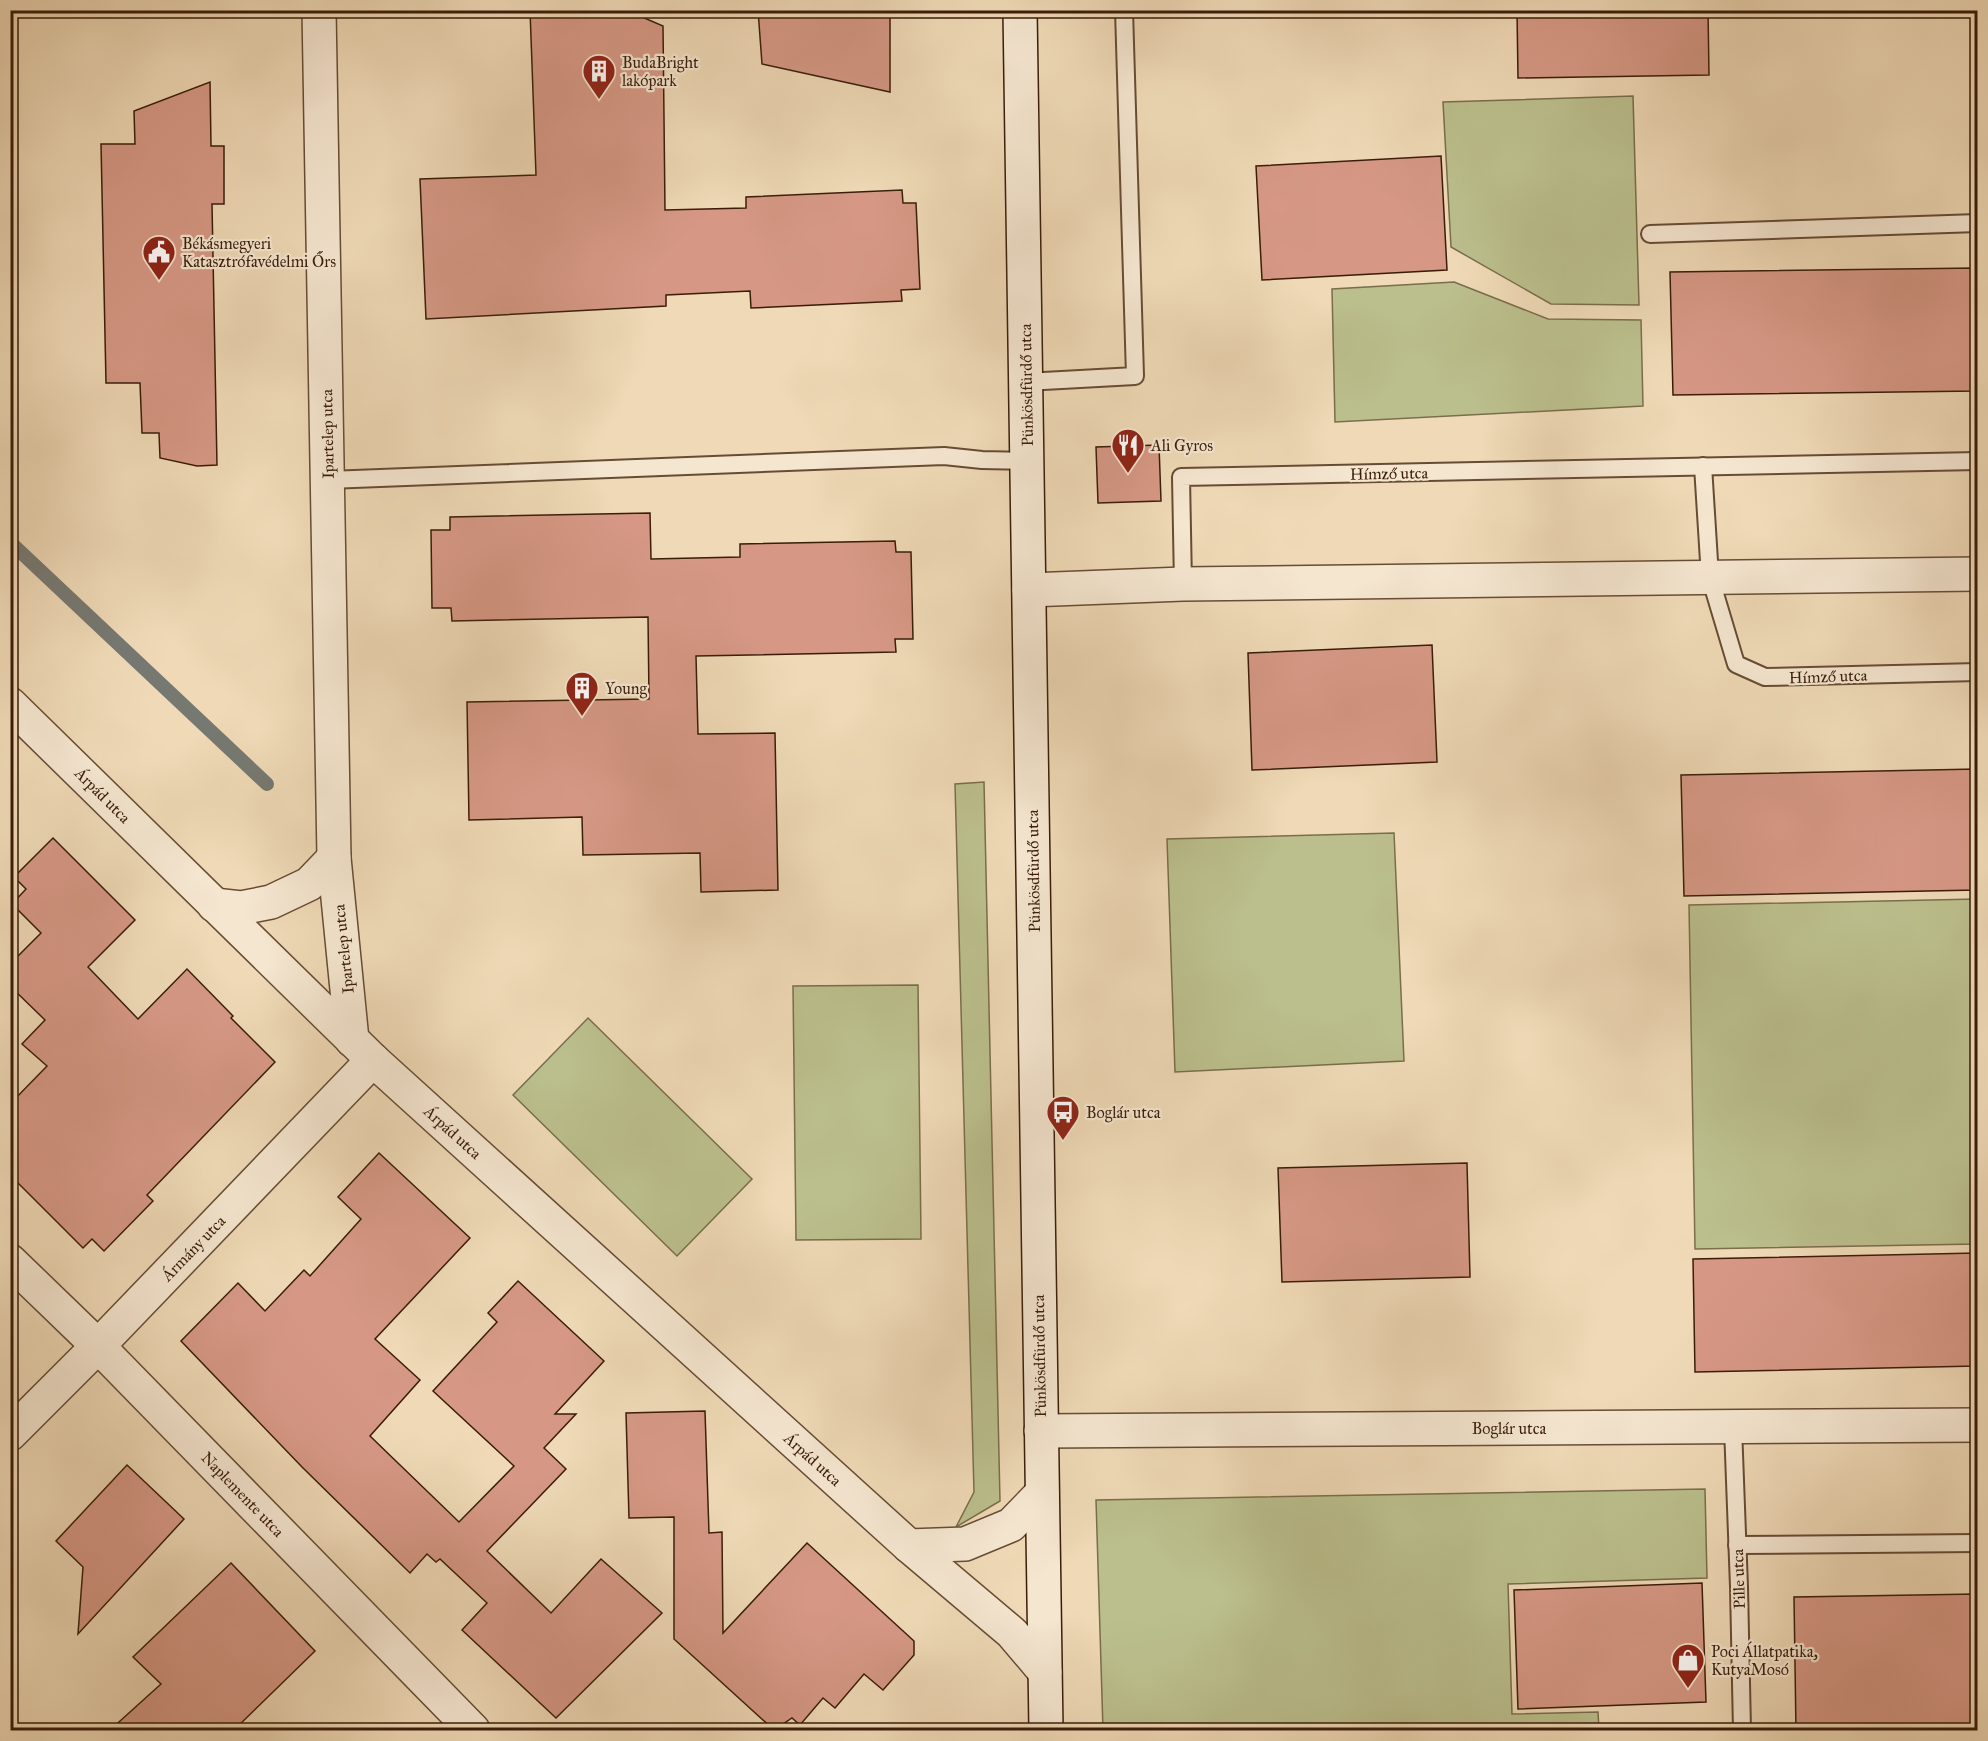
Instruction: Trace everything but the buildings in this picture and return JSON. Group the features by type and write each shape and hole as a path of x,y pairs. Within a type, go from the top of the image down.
{"street":[{"name":"Ipartelep utca","path":"319,10 334,858 363,1050"},
{"name":"Pünkösdfürdő utca","path":"1020,10 1046,1731"},
{"path":"1029,590 1183,584 1977,574"},
{"name":"Árpád utca","path":"10,704 363,1050 909,1546 1012,1633 1045,1672"},
{"path":"214,904 241,908 271,902 309,884 334,858"},
{"name":"Ármány utca","path":"10,1434 98,1346 363,1050"},
{"name":"Naplemente utca","path":"10,1261 98,1346 473,1731"},
{"name":"Boglár utca","path":"1041,1431 1977,1425"},
{"path":"909,1546 965,1544 1011,1525 1042,1493"}],"lane":[{"path":"1025,382 1135,376 1124,10"},
{"path":"1650,234 1977,224"},
{"path":"328,480 933,457 1027,461"},
{"name":"Hímző utca","path":"1183,584 1181,477 1977,461"},
{"name":"Hímző utca","path":"1703,466 1710,577 1736,664 1765,677 1977,672"},
{"name":"Pille utca","path":"1733,1427 1742,1731"},
{"path":"1737,1545 1977,1543"}],"green space":[{"path":"1633,96 1639,305 1551,304 1451,247 1443,102"},
{"path":"1454,282 1548,319 1641,320 1643,406 1335,422 1332,289"},
{"path":"984,782 1000,1501 956,1527 974,1492 955,784"},
{"path":"1394,833 1404,1061 1175,1072 1167,839"},
{"path":"1977,899 1977,1244 1695,1249 1689,905"},
{"path":"918,985 921,1239 796,1240 793,986"},
{"path":"588,1018 752,1179 677,1256 513,1095"},
{"path":"1705,1489 1707,1578 1508,1584 1512,1714 1598,1712 1599,1730 1103,1730 1096,1500"}],"waterway":[{"path":"10,542 267,784"}],"place":[{"name":"BudaBright lakópark","path":"599,100"},
{"name":"Békásmegyeri Katasztrófavédelmi Őrs","path":"159,281"},
{"name":"Ali Gyros","path":"1128,474"},
{"name":"Young","path":"582,717"},
{"name":"Boglár utca","path":"1063,1141"},
{"name":"Poci Állatpatika, KutyaMosó","path":"1688,1689"}]}
